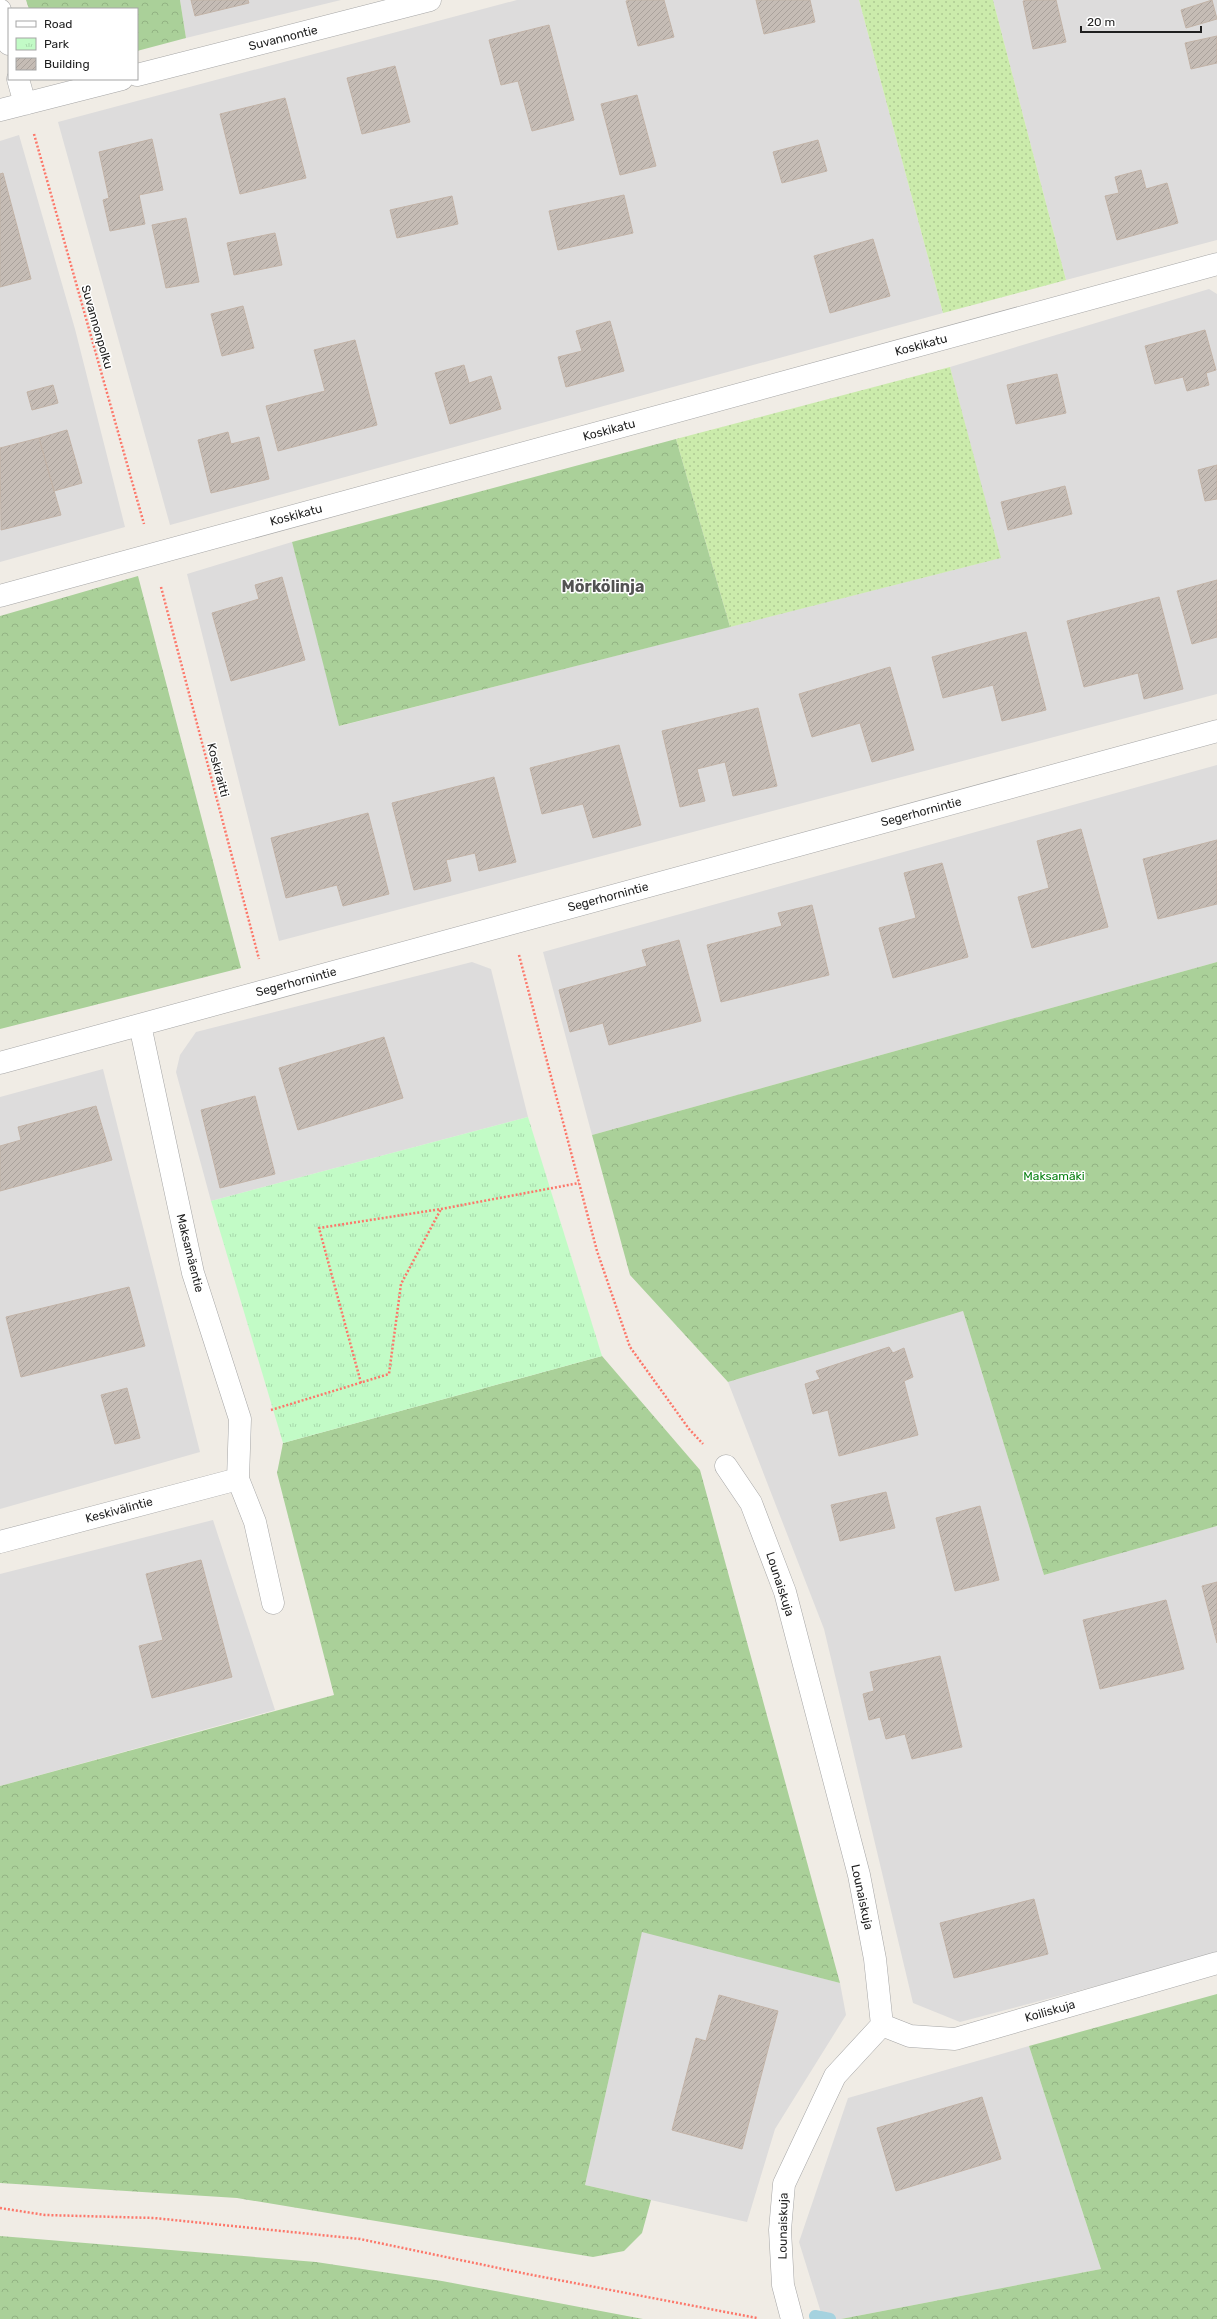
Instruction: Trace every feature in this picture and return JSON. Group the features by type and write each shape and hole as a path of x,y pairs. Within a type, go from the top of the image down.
{"street":[{"name":"Suvannontie","path":"138,75 405,3 430,0"},
{"path":"0,10 8,40"},
{"path":"18,80 25,104"},
{"path":"0,110 118,80"},
{"name":"Koskikatu","path":"0,596 1217,264"},
{"name":"Segerhornintie","path":"0,1063 1217,731"},
{"name":"Maksamäentie","path":"140,1025 193,1273 240,1419 238,1479"},
{"name":"Lounaiskuja","path":"726,1466 751,1503 785,1592 859,1875 875,1959 882,2025 835,2076 784,2184 780,2230 783,2285 792,2319"},
{"path":"238,1479 255,1522 273,1603"},
{"name":"Keskivälintie","path":"0,1542 238,1479"},
{"name":"Koiliskuja","path":"882,2025 910,2036 955,2039 1217,1963"}],"path":[{"name":"Suvannonpolku","path":"25,104 152,554"},
{"name":"Koskiraitti","path":"152,554 267,990"},
{"path":"510,924 597,1251 630,1347 689,1429 726,1466"},
{"path":"361,1383 319,1228 579,1183"},
{"path":"240,1419 389,1374 401,1284 441,1208"},
{"path":"0,2208 45,2215 154,2218 360,2239 526,2274 762,2319"}],"shaded area":[{"path":"180,0 341,0 186,38"},
{"path":"517,0 859,0 943,313 170,525 58,122"},
{"path":"993,0 1217,0 1217,240 1066,280"},
{"path":"19,135 75,329 125,527 0,562 0,141"},
{"path":"1209,289 1217,294 1217,694 279,941 187,574 292,542 340,726 1000,558 950,367"},
{"path":"1217,765 1217,962 592,1135 543,952"},
{"path":"472,962 491,969 528,1117 211,1201 176,1072 180,1055 196,1032"},
{"path":"103,1069 200,1452 0,1509 0,1097"},
{"path":"963,1311 1044,1575 1217,1526 1217,1954 960,2022 913,2003 824,1629 728,1382"},
{"path":"213,1520 275,1710 0,1786 0,1574"},
{"path":"642,1931 840,1983 846,2015 775,2129 747,2222 585,2185"},
{"path":"1029,2046 1101,2269 841,2319 823,2319 799,2242 848,2098"}],"green space":[{"path":"26,0 180,0 186,38 138,51 138,8 29,8"},
{"path":"859,0 993,0 1066,280 943,313"},
{"path":"950,367 1001,558 730,627 676,439"},
{"path":"676,439 730,627 339,726 292,542"},
{"path":"138,576 241,968 0,1029 0,616"},
{"name":"Maksamäki","path":"1217,962 1217,1526 1044,1575 963,1311 728,1382 630,1275 592,1135"},
{"path":"528,1117 602,1356 283,1443 211,1201"},
{"path":"602,1356 700,1470 840,1983 642,1932 585,2185 651,2200 642,2233 624,2251 593,2257 237,2198 0,2183 0,1786 334,1695 277,1473 283,1443"},
{"path":"1217,1994 1217,2319 841,2319 1101,2269 1029,2046"},
{"path":"0,2236 316,2262 442,2281 643,2319 0,2319"}],"building":[{"path":"191,0 248,0 249,3 195,16"},
{"path":"664,0 674,37 638,46 626,1"},
{"path":"756,0 810,0 815,22 764,34"},
{"path":"1056,0 1066,42 1033,49 1023,1"},
{"path":"1212,0 1217,19 1186,28 1181,10"},
{"path":"549,25 574,120 532,131 518,81 501,85 489,40"},
{"path":"1217,36 1217,63 1191,69 1185,43"},
{"path":"395,66 410,122 362,134 347,78"},
{"path":"637,95 656,166 620,175 601,104"},
{"path":"285,98 306,178 240,194 220,114"},
{"path":"152,139 163,190 139,195 145,224 110,231 103,200 109,198 99,152"},
{"path":"818,140 827,171 782,183 773,152"},
{"path":"1141,170 1146,189 1167,183 1178,223 1117,240 1105,196 1119,193 1115,177"},
{"path":"3,173 31,279 0,287 0,174"},
{"path":"624,195 633,233 558,250 549,211"},
{"path":"452,196 458,224 397,238 390,210"},
{"path":"186,218 199,282 166,288 152,225"},
{"path":"275,233 282,265 234,275 227,243"},
{"path":"873,239 890,296 830,313 814,256"},
{"path":"243,306 254,348 222,356 211,314"},
{"path":"610,321 624,371 566,387 558,357 582,351 576,331"},
{"path":"1205,330 1216,370 1206,373 1209,385 1187,391 1183,377 1155,384 1145,346"},
{"path":"355,340 377,425 278,451 266,406 325,391 314,350"},
{"path":"464,365 469,383 491,376 501,409 450,424 435,373"},
{"path":"1057,374 1066,413 1016,424 1007,385"},
{"path":"53,385 58,403 32,410 27,392"},
{"path":"67,430 82,483 54,491 39,438"},
{"path":"228,432 231,444 259,437 269,479 211,493 198,440"},
{"path":"39,438 61,515 1,530 0,448"},
{"path":"1217,465 1217,499 1205,501 1198,470"},
{"path":"1065,486 1072,514 1008,530 1001,502"},
{"path":"282,577 305,660 231,681 212,613 259,599 255,585"},
{"path":"1217,580 1217,637 1192,644 1177,591"},
{"path":"1159,597 1183,689 1144,699 1138,673 1084,687 1067,621"},
{"path":"1026,632 1046,710 1002,721 993,685 943,698 932,657"},
{"path":"890,667 914,750 872,762 860,723 812,737 799,694"},
{"path":"758,708 777,786 733,796 725,762 697,769 705,801 680,807 662,731"},
{"path":"619,745 641,825 593,838 583,804 542,814 530,768"},
{"path":"494,777 516,862 479,871 475,853 446,860 451,881 414,890 392,803"},
{"path":"368,813 389,894 343,906 337,885 286,898 271,838"},
{"path":"1081,829 1108,927 1032,948 1018,897 1049,888 1037,841"},
{"path":"1217,840 1217,904 1158,919 1143,859"},
{"path":"942,863 968,957 893,978 879,928 916,918 904,873"},
{"path":"812,905 829,975 721,1002 707,945 782,926 778,913"},
{"path":"679,940 701,1021 609,1045 603,1023 570,1032 559,990 647,966 642,950"},
{"path":"384,1037 403,1098 298,1130 279,1068"},
{"path":"255,1096 275,1174 220,1188 201,1110"},
{"path":"96,1106 112,1160 0,1191 0,1146 21,1140 18,1127"},
{"path":"129,1287 145,1346 21,1377 6,1317"},
{"path":"889,1347 893,1353 904,1348 913,1377 904,1381 918,1435 839,1456 828,1410 813,1414 805,1384 820,1379 816,1371"},
{"path":"127,1388 140,1438 115,1444 101,1395"},
{"path":"886,1492 895,1528 840,1541 831,1505"},
{"path":"980,1506 999,1580 955,1591 936,1518"},
{"path":"201,1560 232,1677 152,1698 139,1646 163,1640 146,1574"},
{"path":"1217,1582 1217,1643 1202,1586"},
{"path":"1166,1600 1184,1669 1100,1689 1083,1620"},
{"path":"940,1656 962,1747 912,1759 905,1734 886,1739 880,1717 869,1720 863,1694 874,1691 870,1672"},
{"path":"1034,1899 1048,1954 954,1978 940,1923"},
{"path":"719,1995 778,2011 742,2149 672,2130 696,2038 706,2041"},
{"path":"982,2097 1001,2159 896,2191 877,2128"}],"waterway":[{"path":"815,2316 830,2319"}],"district":[{"name":"Mörkölinja","path":"603,586"}]}
